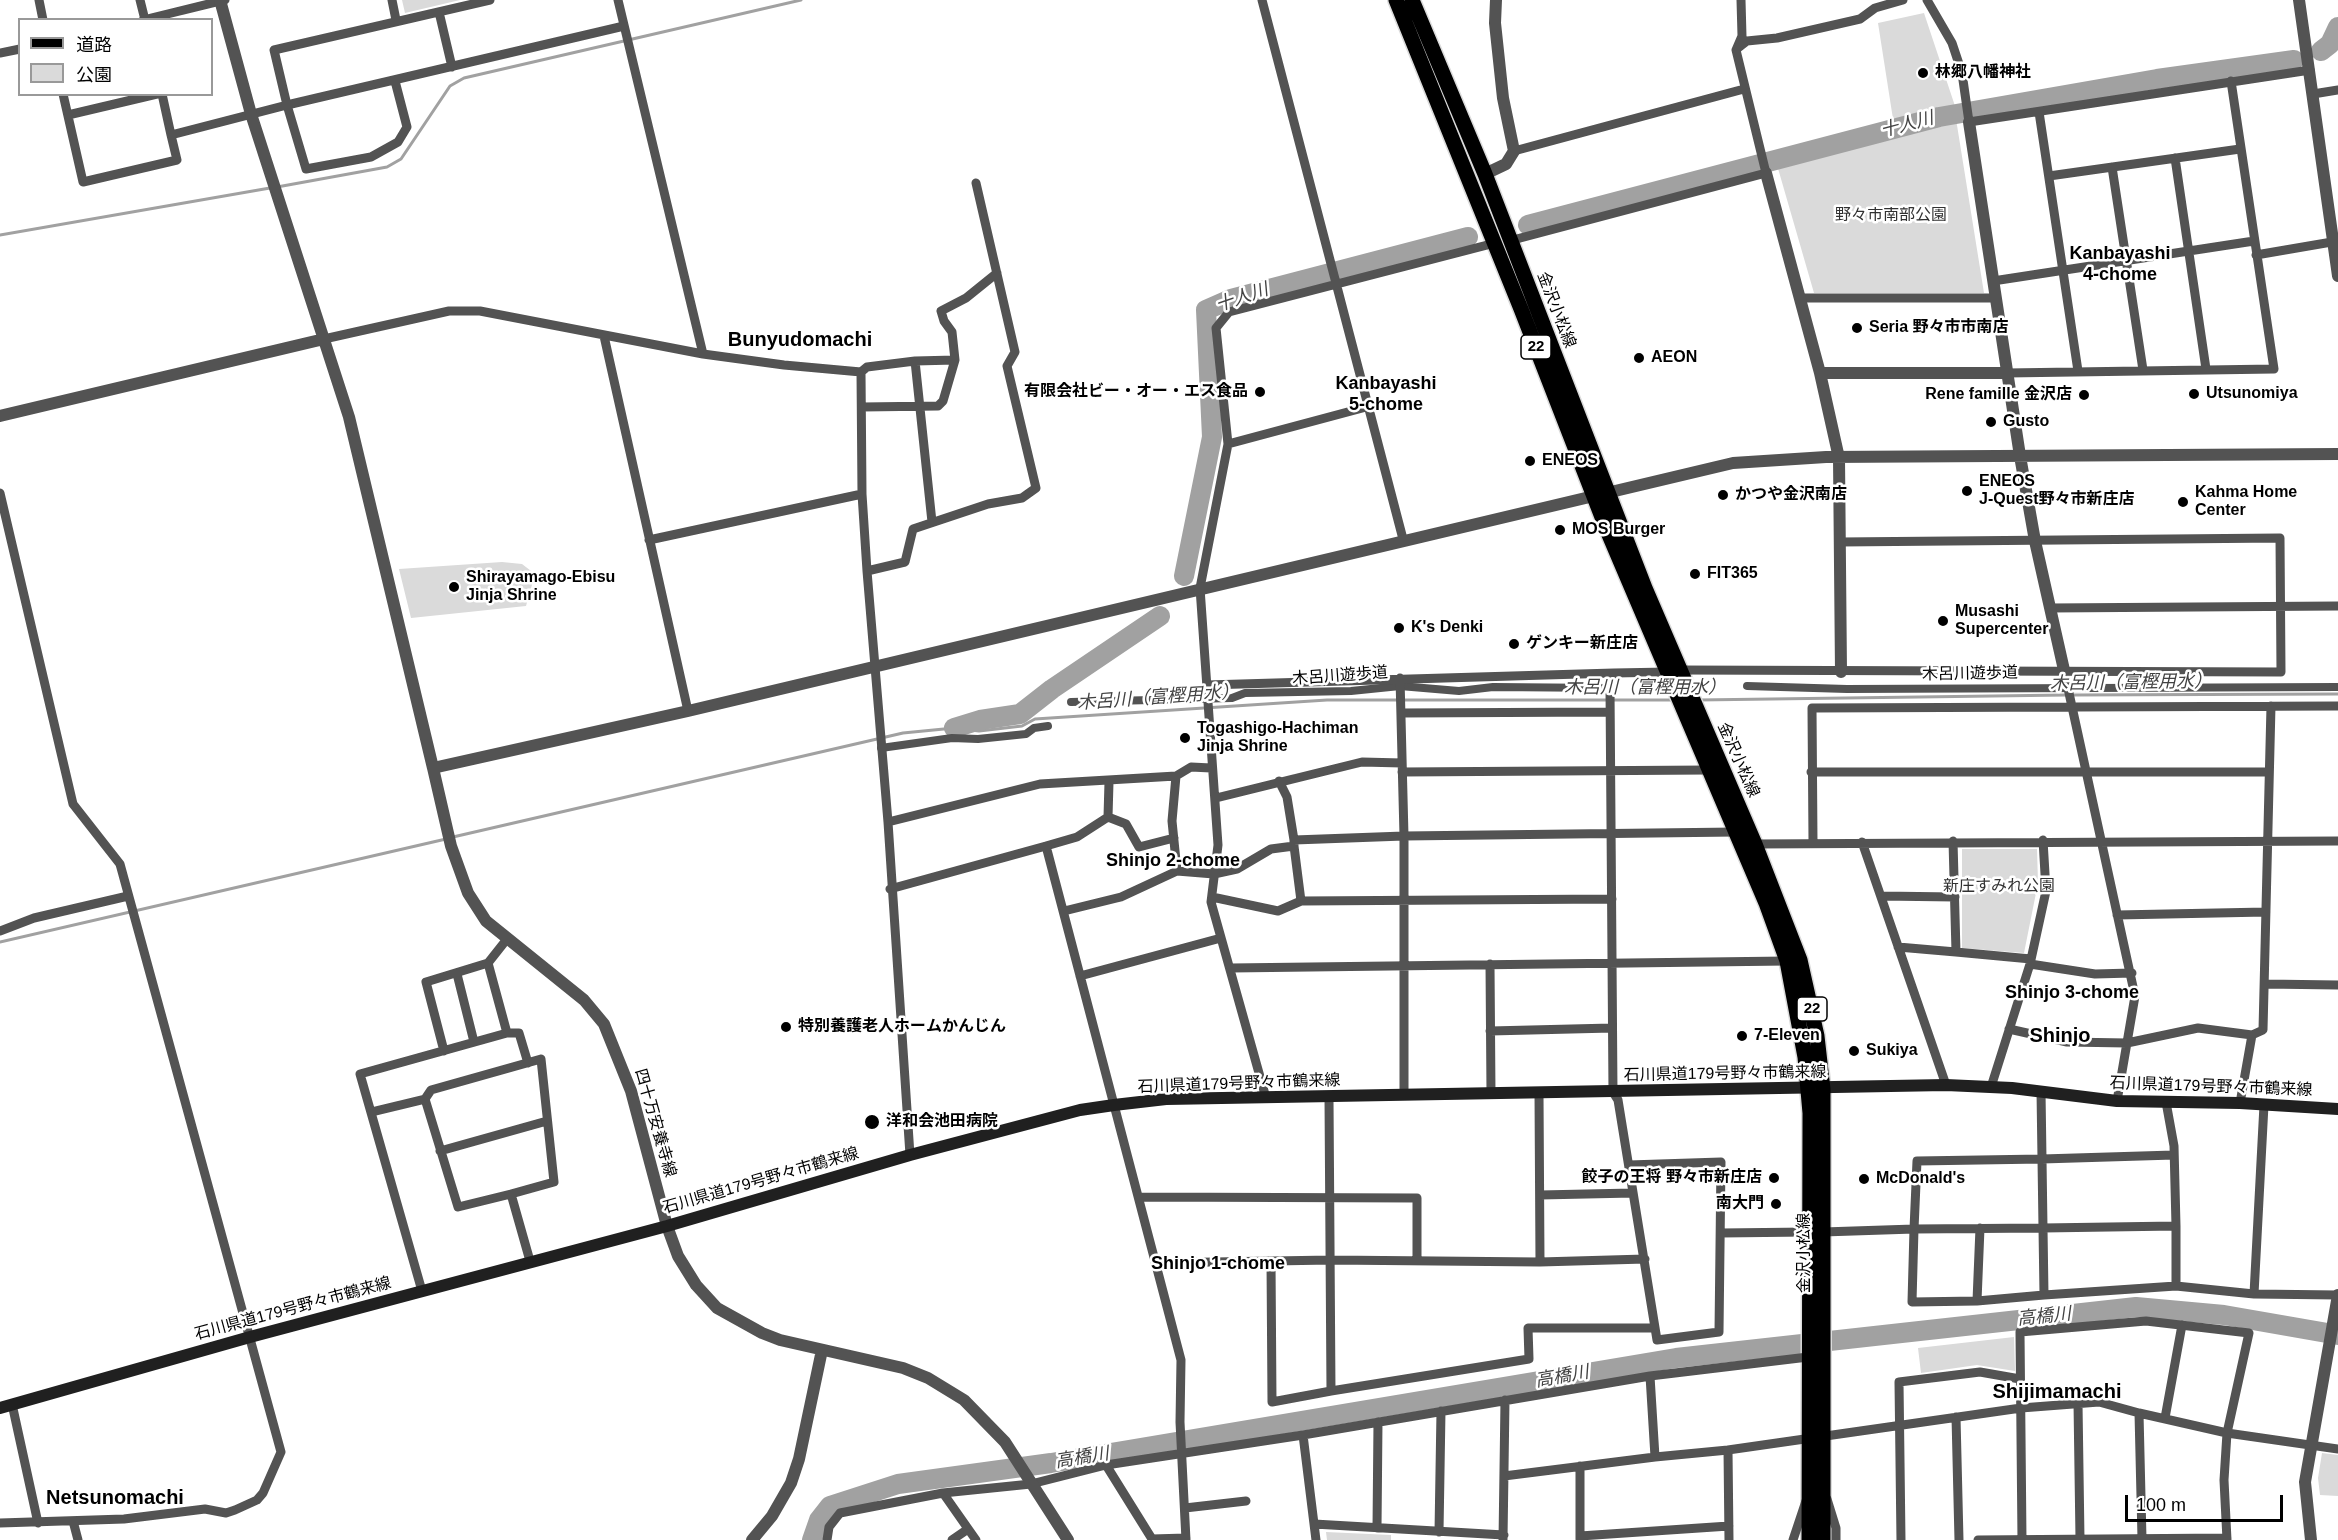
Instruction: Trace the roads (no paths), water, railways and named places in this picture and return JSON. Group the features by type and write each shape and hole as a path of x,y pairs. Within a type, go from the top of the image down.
{"main road":[{"name":"金沢小松線","path":"1396,0 1610,490 1673,671"},
{"name":"金沢小松線","path":"1412,0 1485,174 1502,242 1593,495 1685,699 1755,844 1800,960 1817,1036 1815,1089 1816,1335 1813,1355"},
{"name":"金沢小松線","path":"1685,699 1709,770 1787,961 1815,1089"},
{"name":"石川県道179号野々市鶴来線","path":"6,1406 530,1261 667,1227 910,1155 1080,1110 1114,1105 1166,1099 1329,1098 1946,1085 2041,1091 2118,1101 2240,1103 2338,1110"},
{"name":"22","path":"1809,1540 1816,1489 1813,1355"},
{"name":"22","path":"1816,1489 1823,1540"}],"street":[{"path":"39,0 44,18"},
{"path":"140,0 144,18"},
{"path":"148,18 222,0"},
{"name":"四十万安養寺線","path":"222,0 251,114 349,417 446,829 468,893 486,921 584,1000 604,1023 631,1091 667,1227 678,1256 690,1275 717,1308 762,1333 822,1350 903,1368 928,1378 974,1407 1012,1453 1068,1540"},
{"path":"392,0 396,20"},
{"path":"395,81 407,127 398,142 371,157 306,169 274,50 490,0"},
{"path":"618,0 702,354"},
{"path":"1262,0 1403,539"},
{"path":"1496,0 1495,23 1503,98 1514,151"},
{"path":"1741,0 1742,36 1736,50 1744,89 1820,373 1839,458 1840,672"},
{"path":"1736,50 1747,41 1778,38 1860,19 1875,8 1903,0"},
{"path":"1927,0 1952,43 1962,73 2035,541 2103,841 2123,949 2132,973 2136,996 2118,1101"},
{"path":"2299,0 2336,242 2338,276"},
{"path":"439,12 452,67"},
{"path":"171,135 287,105 625,29"},
{"path":"0,53 18,49"},
{"path":"1969,117 2039,112 2310,70"},
{"path":"1820,373 2274,369 2231,81"},
{"path":"1485,174 1506,164 1514,151 1744,89"},
{"path":"2313,94 2338,90"},
{"path":"64,96 83,182 177,160 162,96"},
{"path":"69,115 149,96"},
{"path":"2039,112 2078,371"},
{"path":"2049,176 2240,149"},
{"path":"2175,158 2206,369"},
{"path":"2112,167 2143,370"},
{"path":"1266,1098 1221,938 1212,897 1218,845 1216,798 1207,715 1200,588 1228,444 1216,328 1229,312 1335,282 1502,242 1765,169"},
{"path":"867,571 905,562 913,529 988,504 1022,498 1036,488 1007,366 1016,352 976,183"},
{"path":"1993,281 2254,241"},
{"path":"2256,255 2336,242"},
{"path":"862,407 938,406 944,401 955,360 952,332 944,321 942,311 966,298 997,273"},
{"path":"1800,297 1996,298"},
{"path":"0,416 449,311 480,311 702,354 784,365 861,372 867,367 915,361 955,360"},
{"path":"604,336 688,711"},
{"path":"915,361 932,522"},
{"path":"861,372 862,494 888,822 890,889 910,1155"},
{"path":"1228,444 1370,406"},
{"path":"433,768 688,711 1403,539 1733,463 1839,458 2338,454"},
{"path":"0,493 74,804 120,864 281,1452 263,1493 257,1500 226,1512 205,1509 124,1519 0,1523"},
{"path":"649,540 862,494"},
{"path":"1207,685 1400,686 1673,671 2281,672 2280,538 1840,542"},
{"path":"2050,608 2338,606"},
{"path":"1614,673 1610,690 1613,1092 1618,1100 1657,1340 1719,1332 1721,1162 1629,1165"},
{"path":"1400,686 1404,836 1402,966 1404,1095"},
{"name":"木呂川遊歩道","path":"1071,702 1206,700 1232,698 1245,693 1351,691 1400,686 1459,691 1493,687 1610,690"},
{"name":"木呂川遊歩道","path":"1747,687 1847,689 2338,687"},
{"path":"1813,842 1812,708 2071,703 2338,706"},
{"path":"2009,1029 2067,1042 2127,1043 2198,1028 2252,1035 2263,1030 2271,706"},
{"path":"1401,709 1610,708"},
{"path":"880,740 978,739 1026,734 1034,728 1048,726"},
{"path":"1216,798 1362,762 1402,767 1611,771 1709,770"},
{"path":"888,822 1040,784 1109,782 1139,777 1176,776 1191,767 1211,768"},
{"path":"1812,772 2269,772"},
{"path":"1176,776 1172,822 1177,871"},
{"path":"1279,781 1287,797 1300,901"},
{"path":"1108,817 1109,782"},
{"path":"890,889 1077,837 1108,817"},
{"path":"1108,817 1126,824 1139,847 1174,838"},
{"path":"1064,911 1121,897 1177,871 1214,874 1237,869 1271,849 1294,843 1404,836 1736,832"},
{"path":"1755,844 2043,840 2338,841"},
{"path":"1991,1087 2030,961 2046,891 2043,840"},
{"path":"1862,842 1946,1085"},
{"path":"1953,842 1956,952"},
{"path":"1046,846 1180,1360 1180,1422 1186,1539 1152,1539 1106,1465"},
{"path":"1881,896 1955,897"},
{"path":"1212,897 1278,911 1300,901 1612,899"},
{"path":"0,931 34,918 129,900"},
{"path":"2117,915 2266,912"},
{"path":"1080,976 1221,938"},
{"path":"444,1051 426,982 488,963 507,939"},
{"path":"1898,947 2030,961 2095,974 2132,973"},
{"path":"1231,968 1787,961"},
{"path":"488,963 507,1033"},
{"path":"1490,964 1491,1094"},
{"path":"457,974 474,1042"},
{"path":"2265,984 2338,985"},
{"path":"1490,1031 1612,1028"},
{"path":"422,1291 360,1074 507,1033 519,1034 528,1063"},
{"path":"2240,1103 2252,1035"},
{"path":"541,1059 554,1182 458,1207 426,1099 431,1090 541,1059"},
{"path":"2041,1091 2044,1295"},
{"path":"1539,1093 1540,1262"},
{"path":"1329,1098 1331,1391"},
{"path":"371,1112 426,1099"},
{"path":"2166,1102 2174,1155 2176,1286"},
{"path":"2254,1294 2264,1105"},
{"path":"440,1150 548,1121"},
{"path":"2174,1155 1917,1161 1912,1302 1977,1301 2176,1286 2337,1303 2305,1482 2311,1540"},
{"path":"1540,1195 1633,1192"},
{"path":"511,1194 530,1261"},
{"path":"1139,1197 1417,1198 1418,1261"},
{"path":"1720,1233 2176,1226"},
{"path":"1977,1301 1980,1228"},
{"path":"1155,1263 1331,1260 1540,1262 1645,1259"},
{"path":"1271,1261 1272,1402 1529,1359 1528,1329 1655,1328"},
{"path":"1978,1540 2022,1540 2079,1539 2227,1539 2224,1480 2227,1433 2249,1334 2146,1321 2020,1332 2022,1540"},
{"path":"2165,1418 2182,1325"},
{"path":"752,1540 772,1516 790,1483 799,1459 822,1350"},
{"path":"827,1540 829,1527 840,1514 943,1493 1650,1376 1813,1355"},
{"path":"1901,1540 1899,1382 1980,1372 2020,1379"},
{"path":"1650,1376 1655,1457"},
{"path":"1314,1524 1503,1538 1505,1400"},
{"path":"1504,1476 1728,1450 2021,1408 2099,1402 2227,1433 2338,1449"},
{"path":"2078,1403 2079,1539"},
{"path":"6,1406 38,1522"},
{"path":"1439,1532 1441,1411"},
{"path":"2139,1413 2142,1539"},
{"path":"1956,1417 1959,1540"},
{"path":"1377,1528 1378,1422"},
{"path":"1303,1435 1316,1540"},
{"path":"1728,1450 1729,1540"},
{"path":"1580,1466 1580,1538 1729,1526"},
{"path":"1793,1540 1816,1489"},
{"path":"1816,1489 1836,1528 1836,1540"},
{"path":"943,1493 976,1540"},
{"path":"1185,1508 1246,1501"},
{"path":"73,1521 78,1540"},
{"path":"952,1540 968,1529"}],"waterway":[{"path":"277,187 387,167 401,159 450,86 464,78 801,0"},
{"name":"十人川","path":"2321,51 2330,44 2338,27"},
{"name":"十人川","path":"1528,225 1939,117 2157,79 2294,60"},
{"path":"0,235 270,188"},
{"name":"十人川","path":"1184,576 1212,437 1206,310 1231,299 1468,237"},
{"name":"十人川","path":"954,728 980,720 1020,714 1052,689 1160,616"},
{"name":"木呂川（富樫用水）","path":"2073,695 2338,694"},
{"name":"木呂川（富樫用水）","path":"1698,700 2066,695"},
{"name":"木呂川（富樫用水）","path":"453,837 903,733 954,728 979,731 1022,726 1035,719 1327,700 1673,700"},
{"path":"0,942 446,839"},
{"name":"高橋川","path":"812,1540 819,1520 830,1506 898,1484 1051,1463 1676,1358 2136,1307 2224,1315 2338,1335"}],"place":[{"name":"林郷八幡神社","path":"1923,73"},
{"name":"Seria 野々市市南店","path":"1857,328"},
{"name":"AEON","path":"1639,358"},
{"name":"有限会社ビー・オー・エス食品","path":"1260,392"},
{"name":"Utsunomiya","path":"2194,394"},
{"name":"Rene famille 金沢店","path":"2084,395"},
{"name":"Gusto","path":"1991,422"},
{"name":"ENEOS","path":"1530,461"},
{"name":"ENEOS J-Quest野々市新庄店","path":"1967,491"},
{"name":"かつや金沢南店","path":"1723,495"},
{"name":"Kahma Home Center","path":"2183,502"},
{"name":"MOS Burger","path":"1560,530"},
{"name":"FIT365","path":"1695,574"},
{"name":"Shirayamago-Ebisu Jinja Shrine","path":"454,587"},
{"name":"Musashi Supercenter","path":"1943,621"},
{"name":"K's Denki","path":"1399,628"},
{"name":"ゲンキー新庄店","path":"1514,644"},
{"name":"Togashigo-Hachiman Jinja Shrine","path":"1185,738"},
{"name":"特別養護老人ホームかんじん","path":"786,1027"},
{"name":"7-Eleven","path":"1742,1036"},
{"name":"Sukiya","path":"1854,1051"},
{"name":"洋和会池田病院","path":"872,1122"},
{"name":"餃子の王将 野々市新庄店","path":"1774,1178"},
{"name":"McDonald's","path":"1864,1179"},
{"name":"南大門","path":"1776,1204"}],"district":[{"name":"Kanbayashi 4-chome","path":"2120,264"},
{"name":"Bunyudomachi","path":"800,340"},
{"name":"Kanbayashi 5-chome","path":"1386,394"},
{"name":"Shinjo 2-chome","path":"1173,861"},
{"name":"Shinjo 3-chome","path":"2072,993"},
{"name":"Shinjo","path":"2060,1036"},
{"name":"Shinjo 1-chome","path":"1218,1264"},
{"name":"Shijimamachi","path":"2057,1392"},
{"name":"Netsunomachi","path":"115,1498"}],"park label":[{"name":"野々市南部公園","path":"1891,216"},
{"name":"新庄すみれ公園","path":"1999,887"}]}
